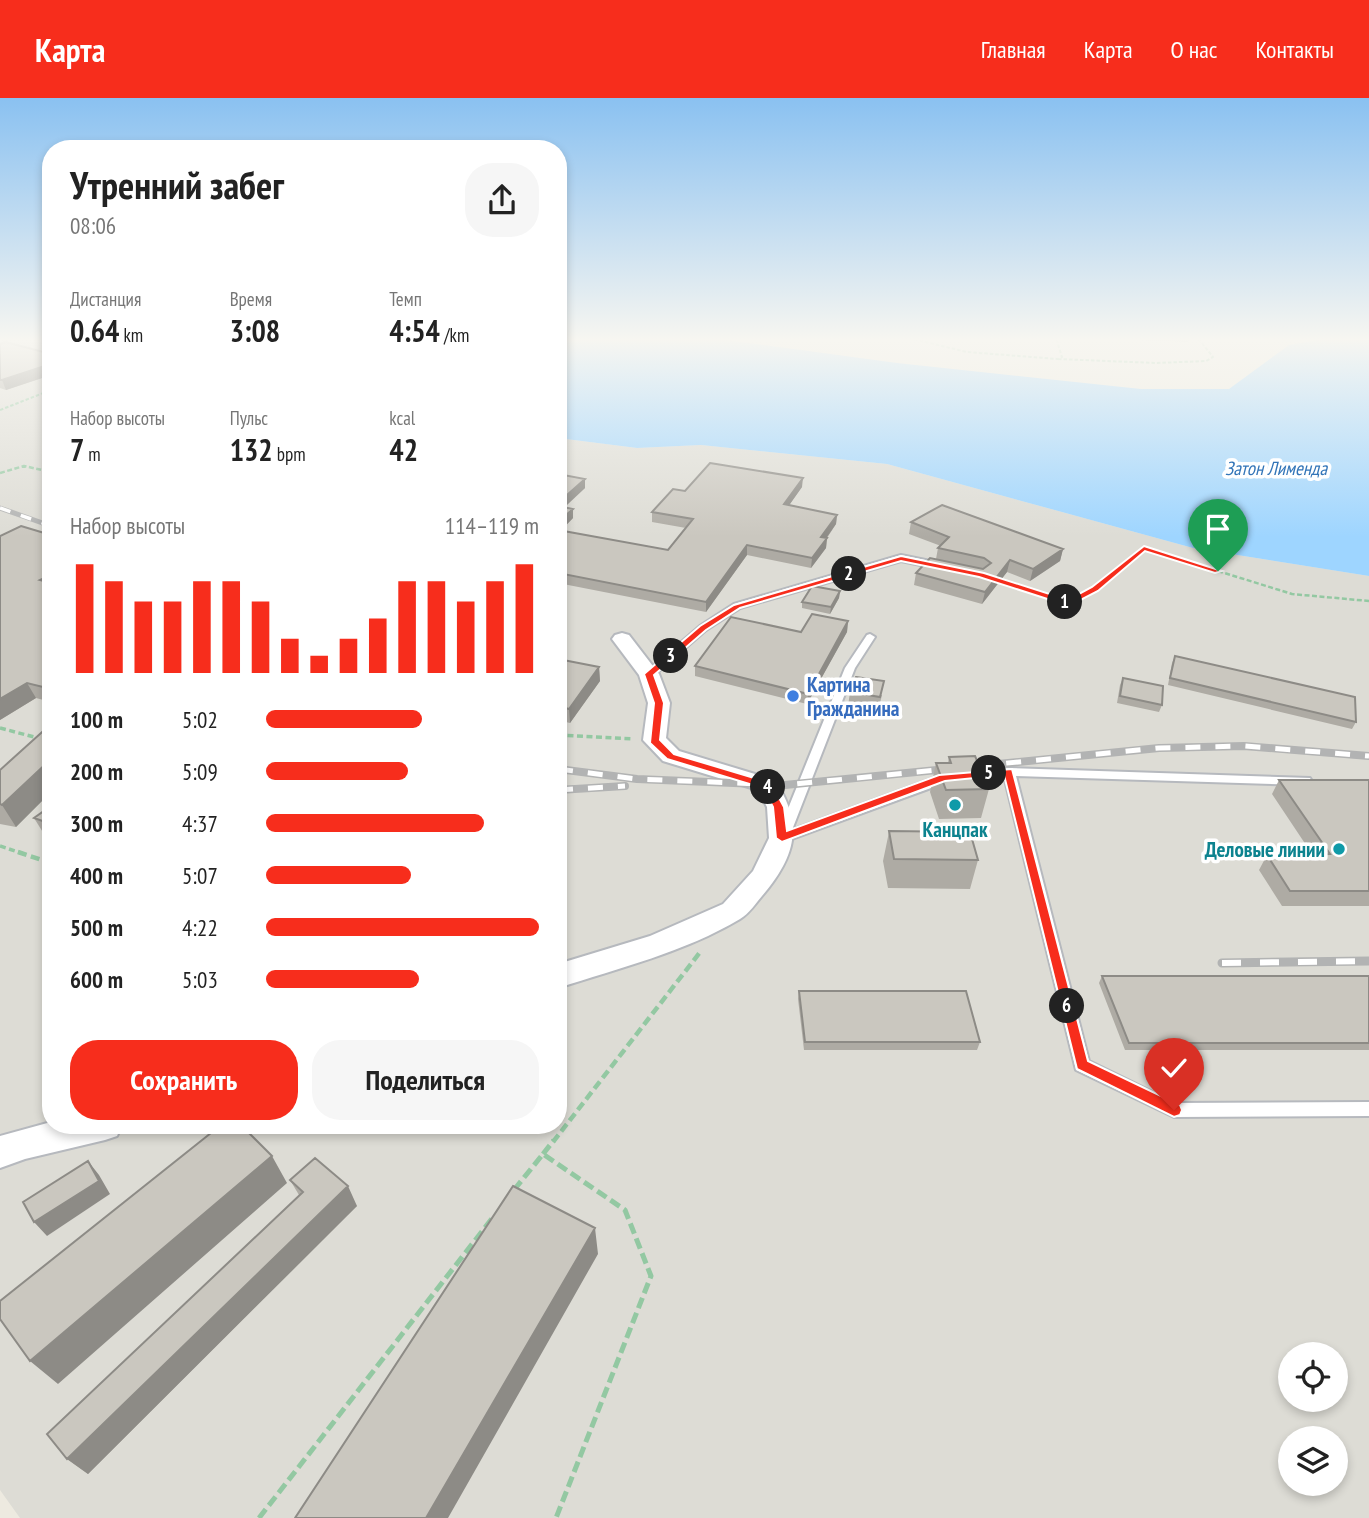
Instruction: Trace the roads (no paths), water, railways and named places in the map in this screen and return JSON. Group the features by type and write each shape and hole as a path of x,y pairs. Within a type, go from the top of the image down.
{"street":[{"path":"567,973 659,944 733,911 764,876 782,838 779,807 767,785 671,756 654,740 659,703 649,674 622,639"},
{"path":"0,1152 66,1134"}],"lane":[{"path":"649,674 703,628 737,606 901,558 954,569"},
{"path":"782,838 850,668 870,637"},
{"path":"782,838 943,778 1009,772 1317,781"},
{"path":"1009,772 1082,1065 1174,1110 1369,1109"}],"water":[{"name":"Затон Лименда","path":"567,404 1369,404 1369,576 1193,548 887,464 701,445 637,448 567,439"}],"railway":[{"path":"0,508 42,523"},
{"path":"567,770 637,779 785,785 1159,748 1244,746 1369,756"},
{"path":"567,789 625,786"},
{"path":"1222,963 1369,961"}],"place":[{"name":"Картина Гражданина","path":"793,696"},
{"name":"Канцпак","path":"955,805"},
{"name":"Деловые линии","path":"1339,849"}]}
